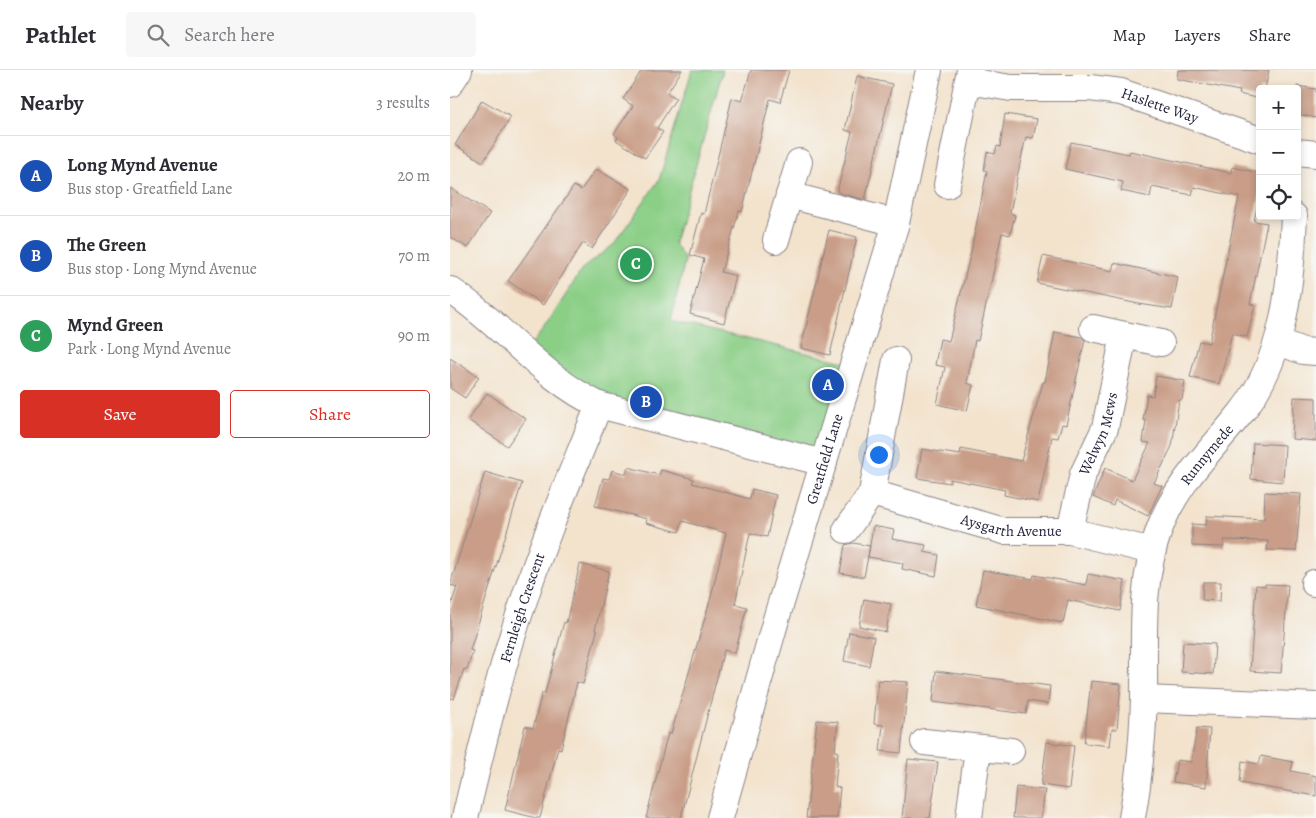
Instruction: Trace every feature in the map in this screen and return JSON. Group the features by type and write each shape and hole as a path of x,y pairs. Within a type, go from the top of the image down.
{"street":[{"path":"450,84 458,70"},
{"name":"Greatfield Lane","path":"720,818 775,625 896,223 929,70"},
{"path":"947,185 969,75"},
{"name":"Haslette Way","path":"969,75 1011,88 1090,88 1121,92 1256,139"},
{"path":"1301,152 1316,154"},
{"path":"776,240 799,162"},
{"path":"789,195 896,223"},
{"name":"Runnymede","path":"1136,817 1144,699 1142,631 1152,551 1165,515 1180,488 1192,470 1243,412 1279,342 1285,310 1294,220"},
{"path":"450,290 478,310 567,387 579,396 599,406 824,463"},
{"path":"1093,328 1161,343"},
{"name":"Welwyn Mews","path":"1070,531 1083,474 1105,428 1124,335"},
{"path":"1279,342 1303,351 1316,352"},
{"path":"846,530 872,492 896,360"},
{"name":"Fernleigh Crescent","path":"465,818 492,705 526,594 545,539 599,406"},
{"name":"Aysgarth Avenue","path":"872,492 1004,531 1070,531 1152,551"},
{"path":"1144,699 1316,706"},
{"path":"924,742 1011,751"},
{"path":"969,818 978,748"}],"green space":[{"path":"692,70 723,70 674,243 685,260 671,321 854,364 824,463 643,418 526,351 545,327 583,268 613,245 659,180"}],"building":[{"path":"642,70 682,70 667,93 676,98 657,128 663,132 645,158 616,140 618,137 614,134 633,106 623,99"},
{"path":"751,70 789,70 780,102 770,99 742,212 739,211 721,272 736,276 724,323 690,314 704,259 690,255 701,213 704,214 732,98 742,101"},
{"path":"1178,70 1269,70 1266,85 1256,85 1256,98 1239,94 1240,91 1177,79"},
{"path":"857,76 892,84 865,200 837,192 852,132 845,130"},
{"path":"1301,87 1316,89 1316,118 1301,115"},
{"path":"482,100 511,117 483,162 455,145"},
{"path":"1005,114 1037,119 1033,138 1026,137 1010,213 1015,215 1010,235 1002,233 978,341 975,340 967,383 973,385 967,411 937,404 945,367 935,365 940,339 949,341 971,252 987,171 984,170 987,152 995,154 997,146 1000,147"},
{"path":"1071,142 1129,154 1130,151 1231,173 1232,167 1256,172 1256,212 1254,221 1267,223 1250,304 1255,305 1247,337 1232,333 1219,384 1190,377 1199,341 1209,343 1239,197 1194,187 1192,195 1152,187 1150,197 1121,191 1123,182 1065,169"},
{"path":"596,169 631,189 592,249 583,243 543,305 508,281 574,186 581,190"},
{"path":"450,188 490,213 468,248 450,237"},
{"path":"829,230 857,237 830,355 801,348"},
{"path":"1043,256 1112,271 1114,263 1178,277 1172,309 1037,283"},
{"path":"1055,332 1081,337 1085,340 1066,425 1062,424 1058,438 1052,437 1038,502 1004,495 1005,490 950,479 950,483 917,478 922,449 960,455 961,449 1021,461 1043,382 1045,382"},
{"path":"450,358 479,377 465,398 450,388"},
{"path":"1156,376 1185,381 1182,400 1179,400 1172,446 1154,483 1162,486 1148,516 1115,500 1113,506 1093,497 1105,468 1132,480 1150,443 1143,442 1146,420 1143,420 1147,395 1153,396"},
{"path":"487,393 526,419 507,446 468,420"},
{"path":"1294,397 1316,398 1316,441 1292,439"},
{"path":"1253,443 1285,445 1283,482 1251,479"},
{"path":"628,467 659,475 661,470 694,479 692,483 750,499 752,489 776,495 767,537 750,533 735,604 747,607 735,653 724,650 681,818 646,818 668,733 671,734 711,597 726,533 682,521 679,532 646,523 647,519 595,506 603,478 609,479 612,470 626,474"},
{"path":"485,472 522,483 470,650 473,651 467,670 464,669 454,699 450,698 450,609 457,587 450,585"},
{"path":"1265,492 1301,494 1296,551 1267,550 1268,541 1224,540 1224,547 1192,546 1192,524 1206,525 1207,516 1264,519"},
{"path":"873,526 894,530 892,539 926,545 924,552 939,555 936,576 902,569 903,563 868,557"},
{"path":"853,543 870,546 864,577 840,573 845,545"},
{"path":"580,564 609,571 595,630 597,631 583,684 577,682 561,749 558,748 540,818 536,818 505,810 525,726 533,728 542,693 545,693 564,622 566,623"},
{"path":"983,570 1033,579 1034,575 1086,585 1088,574 1125,581 1120,611 1068,600 1063,623 976,605"},
{"path":"1203,582 1221,582 1220,601 1202,600"},
{"path":"1265,584 1288,585 1281,673 1250,671 1256,585 1265,586"},
{"path":"864,599 891,604 886,632 859,626"},
{"path":"849,632 874,637 869,666 844,661"},
{"path":"1183,642 1215,644 1213,674 1181,672"},
{"path":"936,671 1050,686 1048,704 1028,701 1026,714 933,702"},
{"path":"878,680 908,682 901,753 880,751 883,725 874,724"},
{"path":"1091,681 1121,684 1117,729 1112,729 1110,746 1084,743"},
{"path":"817,720 838,722 835,751 838,752 835,787 840,788 837,818 806,818"},
{"path":"1197,728 1210,729 1206,787 1173,782 1177,760 1191,762"},
{"path":"1047,742 1074,746 1069,789 1041,785"},
{"path":"1261,756 1293,762 1291,771 1316,776 1316,796 1240,783 1242,761 1259,764"},
{"path":"908,759 938,762 930,818 902,818"},
{"path":"1016,787 1045,790 1041,818 1013,818"}],"place":[{"name":"Mynd Green","path":"636,264"},
{"name":"Long Mynd Avenue","path":"828,385"},
{"name":"The Green","path":"646,402"}]}
